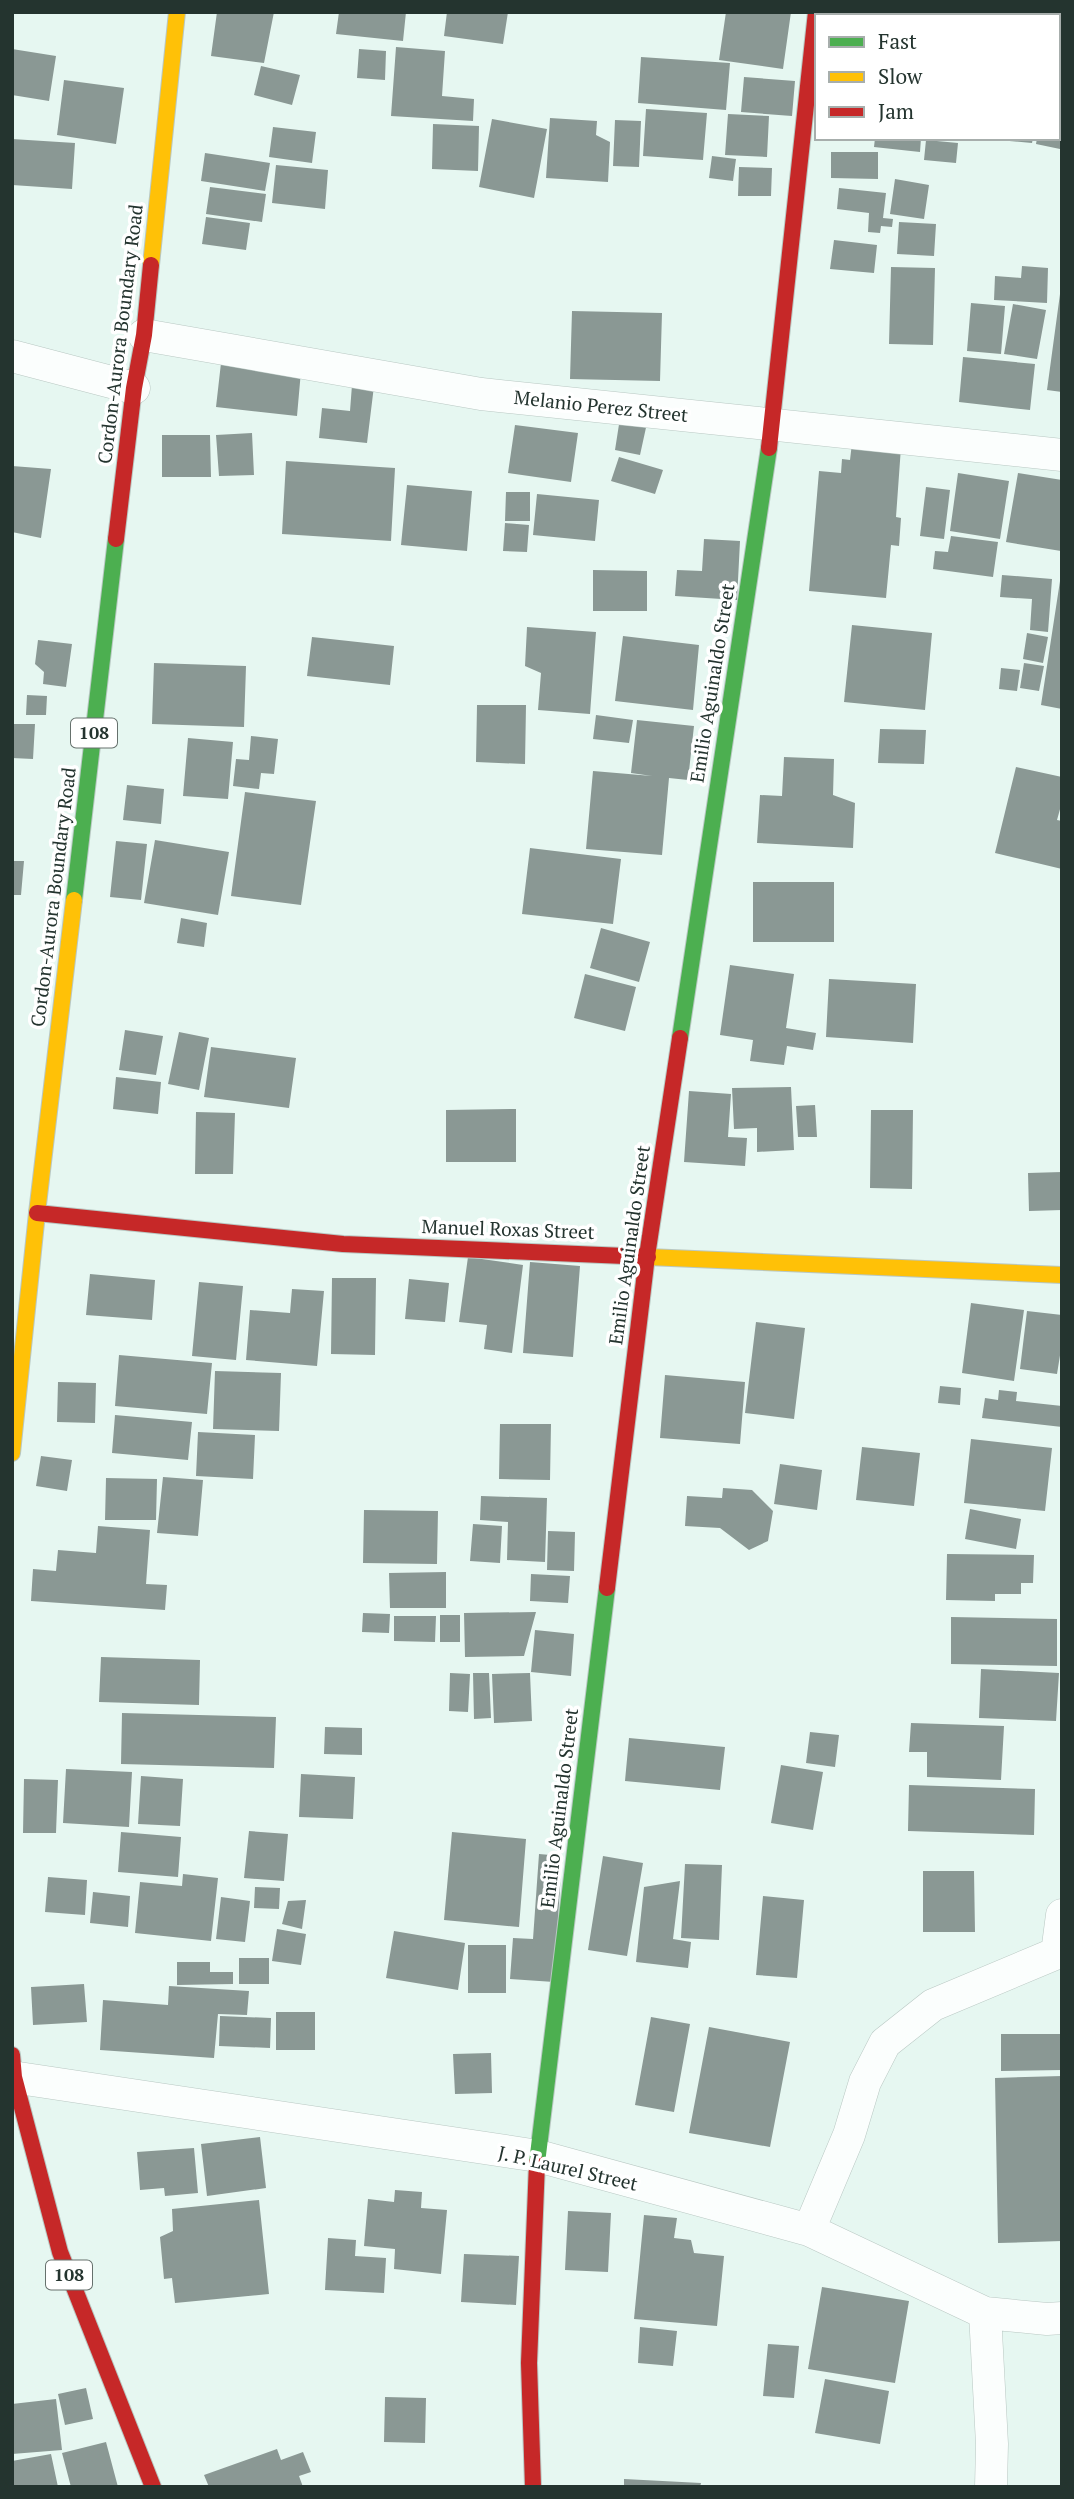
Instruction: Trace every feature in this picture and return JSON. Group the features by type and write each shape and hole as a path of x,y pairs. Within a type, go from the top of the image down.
{"street":[{"name":"Cordon-Aurora Boundary Road","path":"12,1453 15,1399 134,388 144,335 177,12"},
{"name":"Emilio Aguinaldo Street","path":"533,2487 528,2426 529,2284 538,2156 647,1256 773,423 815,22"},
{"name":"Melanio Perez Street","path":"144,335 481,394 1062,455"},
{"path":"12,356 134,388"},
{"name":"Manuel Roxas Street","path":"37,1213 343,1244 1062,1275"},
{"path":"809,2230 849,2135 865,2082 885,2043 933,2005 1058,1954 1062,1915"},
{"name":"J. P. Laurel Street","path":"13,2070 538,2156 809,2230 985,2313 1062,2318"},
{"name":"108","path":"13,2070 60,2252 153,2487"},
{"path":"985,2313 992,2444 991,2487"}],"building":[{"path":"217,12 274,12 264,63 211,56"},
{"path":"339,12 406,12 403,41 336,34"},
{"path":"447,12 508,12 503,44 444,36"},
{"path":"726,12 791,12 783,69 719,60"},
{"path":"396,47 445,51 442,96 474,99 473,121 391,116"},
{"path":"12,49 56,56 49,101 12,95"},
{"path":"359,49 386,51 385,80 357,78"},
{"path":"641,57 730,63 726,110 638,103"},
{"path":"261,66 300,75 292,105 254,95"},
{"path":"744,77 795,81 792,116 741,112"},
{"path":"64,80 124,88 116,144 57,135"},
{"path":"646,109 707,113 703,160 643,156"},
{"path":"728,114 769,116 767,157 725,155"},
{"path":"550,118 597,121 596,135 610,142 608,182 546,178"},
{"path":"492,119 547,129 534,198 479,187"},
{"path":"615,120 641,121 639,167 613,166"},
{"path":"433,124 479,126 478,171 432,169"},
{"path":"273,127 316,132 312,163 269,157"},
{"path":"1062,131 1060,149 1036,144 1037,140 1060,140"},
{"path":"12,139 75,143 72,189 12,185"},
{"path":"875,140 921,140 920,152 874,147"},
{"path":"926,140 958,143 956,163 924,160"},
{"path":"998,140 1033,140 1032,143"},
{"path":"831,152 878,152 878,179 831,178"},
{"path":"205,153 270,163 265,191 201,181"},
{"path":"712,156 736,159 733,181 709,178"},
{"path":"276,165 328,170 325,209 272,203"},
{"path":"739,167 772,168 771,196 738,196"},
{"path":"895,179 929,185 924,219 890,214"},
{"path":"210,187 266,194 262,222 206,214"},
{"path":"839,188 886,193 883,218 893,219 892,227 881,226 880,233 868,232 869,213 837,209"},
{"path":"206,217 250,223 246,250 202,244"},
{"path":"899,222 936,224 934,256 897,254"},
{"path":"834,240 877,245 874,273 830,269"},
{"path":"1022,266 1048,268 1047,303 994,300 995,276 1021,278"},
{"path":"891,267 935,268 933,345 889,344"},
{"path":"1062,294 1062,392 1047,390"},
{"path":"971,303 1005,306 1001,354 967,351"},
{"path":"1013,304 1046,310 1037,359 1004,354"},
{"path":"572,311 662,313 660,381 570,379"},
{"path":"963,357 1035,364 1030,410 959,402"},
{"path":"221,363 301,371 297,416 216,407"},
{"path":"352,385 374,386 367,443 319,438 322,408 350,411"},
{"path":"620,418 647,423 640,455 615,450"},
{"path":"515,425 578,433 571,482 508,473"},
{"path":"252,433 254,475 219,476 216,435"},
{"path":"162,435 210,435 211,477 162,477"},
{"path":"852,443 901,447 896,517 901,518 899,546 891,545 886,598 809,591 819,471 841,473 842,459 850,460"},
{"path":"619,457 663,470 655,494 611,481"},
{"path":"286,461 395,468 391,541 282,534"},
{"path":"12,466 51,469 41,538 12,532"},
{"path":"958,473 1009,481 1000,539 950,531"},
{"path":"1018,473 1062,480 1061,551 1006,542"},
{"path":"407,485 472,491 467,551 401,545"},
{"path":"926,487 950,490 944,539 920,536"},
{"path":"506,492 530,492 530,521 505,521"},
{"path":"537,494 599,500 595,541 533,535"},
{"path":"505,523 529,525 527,552 503,551"},
{"path":"951,536 998,542 993,577 933,569 935,551 948,552"},
{"path":"704,539 740,541 737,600 675,596 677,570 702,571"},
{"path":"593,570 647,571 647,611 593,611"},
{"path":"1002,575 1052,579 1048,632 1030,630 1032,599 1000,597"},
{"path":"1062,581 1062,709 1041,705"},
{"path":"852,625 932,633 925,710 844,702"},
{"path":"527,627 596,632 590,714 538,710 541,673 525,666"},
{"path":"1027,633 1048,637 1043,663 1023,659"},
{"path":"623,636 699,645 693,710 615,701"},
{"path":"312,637 394,646 390,685 307,676"},
{"path":"38,640 72,644 66,687 43,684 44,672 35,664"},
{"path":"154,663 246,666 244,727 152,724"},
{"path":"1024,663 1044,666 1039,691 1020,688"},
{"path":"1001,668 1020,670 1017,691 999,689"},
{"path":"27,695 47,696 46,715 26,715"},
{"path":"477,705 526,705 525,764 476,762"},
{"path":"596,715 633,720 629,743 593,739"},
{"path":"637,720 694,726 688,780 669,778 662,855 586,849 593,771 652,776 631,773"},
{"path":"12,724 35,724 33,759 12,758"},
{"path":"880,729 926,730 924,764 878,763"},
{"path":"251,736 278,739 274,774 261,773 259,789 233,786 236,759 249,760"},
{"path":"188,738 233,742 228,799 183,796"},
{"path":"784,757 834,759 833,795 855,803 853,848 757,843 760,795 782,796"},
{"path":"1016,767 1062,777 1062,802 1057,820 1062,821 1062,869 995,853"},
{"path":"127,785 164,789 161,824 123,820"},
{"path":"245,792 316,801 301,905 231,896"},
{"path":"155,840 229,852 218,915 144,903"},
{"path":"116,841 147,844 141,900 110,897"},
{"path":"530,848 621,859 613,924 522,914"},
{"path":"12,861 24,861 21,895 12,895"},
{"path":"753,882 834,882 834,942 753,942"},
{"path":"181,918 207,923 204,947 177,943"},
{"path":"601,928 650,942 639,982 590,968"},
{"path":"730,965 794,974 786,1028 816,1033 813,1050 787,1046 784,1065 750,1061 753,1040 720,1035"},
{"path":"585,974 636,987 625,1031 574,1018"},
{"path":"829,979 916,984 913,1043 826,1037"},
{"path":"125,1030 163,1036 156,1075 119,1070"},
{"path":"179,1032 209,1038 199,1090 168,1084"},
{"path":"211,1047 296,1058 289,1108 204,1097"},
{"path":"116,1077 161,1082 158,1114 113,1109"},
{"path":"791,1087 794,1150 757,1152 757,1128 734,1129 732,1088"},
{"path":"689,1091 731,1094 728,1137 747,1138 745,1166 684,1162"},
{"path":"815,1105 817,1137 798,1137 796,1106"},
{"path":"516,1109 516,1162 446,1162 446,1110"},
{"path":"871,1110 913,1110 912,1189 870,1188"},
{"path":"196,1112 235,1113 233,1174 195,1174"},
{"path":"1062,1172 1062,1210 1029,1211 1028,1173"},
{"path":"468,1257 523,1265 512,1353 484,1349 487,1325 459,1322"},
{"path":"530,1262 580,1266 573,1357 523,1353"},
{"path":"90,1274 155,1280 152,1320 86,1315"},
{"path":"332,1278 376,1278 375,1355 331,1354"},
{"path":"409,1279 449,1283 445,1322 405,1319"},
{"path":"199,1282 243,1286 236,1360 192,1356"},
{"path":"292,1289 324,1291 317,1366 246,1360 250,1310 290,1313"},
{"path":"971,1303 1024,1310 1014,1381 962,1373"},
{"path":"1027,1311 1062,1315 1062,1343 1057,1374 1020,1369"},
{"path":"756,1322 805,1328 794,1419 745,1413"},
{"path":"119,1355 212,1363 207,1414 115,1406"},
{"path":"215,1371 281,1373 279,1431 213,1429"},
{"path":"665,1375 745,1382 740,1444 660,1438"},
{"path":"58,1382 96,1383 95,1423 57,1422"},
{"path":"940,1386 961,1388 960,1405 938,1403"},
{"path":"999,1390 1017,1392 1016,1401 1062,1406 1062,1427 982,1418 985,1398 998,1400"},
{"path":"115,1415 192,1422 188,1460 112,1453"},
{"path":"500,1424 551,1424 550,1480 499,1479"},
{"path":"198,1432 255,1435 253,1479 196,1476"},
{"path":"971,1439 1052,1448 1045,1511 964,1503"},
{"path":"862,1447 920,1453 914,1506 856,1500"},
{"path":"41,1456 72,1460 67,1491 36,1486"},
{"path":"780,1464 822,1470 817,1510 774,1504"},
{"path":"163,1477 203,1480 198,1536 157,1533"},
{"path":"106,1478 157,1479 156,1520 105,1520"},
{"path":"723,1488 752,1490 773,1511 768,1541 749,1550 720,1528 685,1526 687,1496 722,1498"},
{"path":"481,1496 547,1498 545,1562 507,1560 508,1522 480,1520"},
{"path":"970,1509 1021,1519 1016,1549 965,1539"},
{"path":"364,1510 438,1511 437,1564 363,1563"},
{"path":"473,1524 502,1526 500,1563 470,1561"},
{"path":"98,1526 150,1530 146,1584 167,1585 165,1610 31,1601 33,1569 56,1571 58,1550 96,1553"},
{"path":"548,1531 575,1532 574,1571 547,1570"},
{"path":"947,1554 1034,1555 1033,1583 1021,1583 1021,1594 995,1594 995,1601 946,1600"},
{"path":"446,1572 446,1608 390,1608 389,1573"},
{"path":"531,1574 570,1576 568,1603 530,1601"},
{"path":"536,1612 524,1656 465,1657 464,1613"},
{"path":"363,1613 390,1614 389,1633 362,1632"},
{"path":"440,1615 460,1615 460,1642 440,1642"},
{"path":"394,1616 436,1616 435,1642 394,1641"},
{"path":"951,1617 1057,1619 1057,1666 951,1664"},
{"path":"535,1630 574,1634 571,1676 531,1672"},
{"path":"101,1657 200,1660 199,1705 99,1702"},
{"path":"981,1669 1059,1673 1056,1721 979,1718"},
{"path":"450,1673 470,1674 468,1712 449,1711"},
{"path":"473,1673 489,1673 491,1718 474,1719"},
{"path":"530,1673 532,1721 494,1723 492,1674"},
{"path":"122,1713 276,1717 274,1768 121,1764"},
{"path":"911,1723 1004,1726 1001,1780 927,1777 927,1752 909,1752"},
{"path":"325,1727 362,1728 362,1755 324,1754"},
{"path":"810,1732 839,1735 835,1767 806,1763"},
{"path":"629,1738 725,1747 720,1790 625,1781"},
{"path":"781,1765 823,1772 813,1830 771,1823"},
{"path":"66,1769 132,1772 129,1827 63,1823"},
{"path":"301,1774 355,1777 353,1819 299,1817"},
{"path":"141,1776 183,1779 180,1826 138,1824"},
{"path":"24,1779 58,1780 56,1833 23,1833"},
{"path":"909,1785 1035,1789 1034,1835 908,1831"},
{"path":"249,1831 288,1834 284,1881 244,1878"},
{"path":"121,1832 181,1837 178,1877 118,1872"},
{"path":"452,1832 526,1839 519,1927 444,1920"},
{"path":"539,1854 562,1856 554,1982 510,1979 513,1938 533,1939"},
{"path":"603,1856 643,1863 627,1956 588,1950"},
{"path":"685,1864 722,1865 719,1940 681,1938"},
{"path":"923,1871 974,1871 975,1932 923,1932"},
{"path":"183,1874 218,1878 211,1941 135,1933 140,1882 182,1886"},
{"path":"48,1877 87,1880 85,1915 45,1912"},
{"path":"680,1881 673,1939 691,1942 688,1968 636,1962 644,1887"},
{"path":"255,1887 280,1888 279,1909 254,1908"},
{"path":"93,1892 130,1896 128,1927 90,1923"},
{"path":"763,1896 804,1900 797,1978 756,1975"},
{"path":"221,1897 250,1901 245,1942 216,1939"},
{"path":"306,1900 302,1929 282,1924 288,1901"},
{"path":"277,1929 306,1934 301,1965 272,1961"},
{"path":"394,1931 465,1943 458,1990 386,1978"},
{"path":"468,1945 506,1945 506,1993 468,1993"},
{"path":"239,1958 269,1958 269,1984 239,1984"},
{"path":"177,1962 210,1962 210,1972 233,1972 233,1984 177,1985"},
{"path":"84,1984 87,2022 33,2025 31,1987"},
{"path":"169,1986 249,1991 247,2015 218,2014 214,2058 100,2050 103,2000 168,2005"},
{"path":"276,2012 315,2012 315,2050 276,2050"},
{"path":"220,2016 271,2018 270,2048 219,2046"},
{"path":"651,2017 690,2024 674,2112 635,2105"},
{"path":"709,2027 790,2042 770,2147 689,2133"},
{"path":"1001,2034 1062,2034 1062,2070 1001,2071"},
{"path":"491,2053 492,2093 455,2094 453,2054"},
{"path":"1062,2076 1062,2241 998,2243 995,2078"},
{"path":"260,2137 266,2188 207,2196 201,2144"},
{"path":"194,2148 198,2193 165,2196 164,2188 140,2190 137,2152"},
{"path":"395,2190 422,2192 421,2208 447,2210 441,2274 394,2269 395,2249 364,2246 368,2199 394,2202"},
{"path":"259,2200 269,2294 175,2303 172,2278 164,2279 160,2237 173,2231 172,2209"},
{"path":"568,2211 611,2213 608,2272 565,2270"},
{"path":"644,2215 677,2218 674,2238 691,2240 694,2253 724,2256 717,2326 634,2319"},
{"path":"328,2238 356,2240 355,2256 386,2258 384,2293 325,2290"},
{"path":"464,2254 519,2256 516,2305 461,2302"},
{"path":"822,2287 909,2301 895,2383 808,2369"},
{"path":"640,2327 677,2331 673,2366 638,2363"},
{"path":"768,2344 799,2346 794,2398 763,2396"},
{"path":"825,2379 889,2391 880,2444 815,2433"},
{"path":"86,2388 93,2419 65,2425 58,2394"},
{"path":"385,2397 426,2398 425,2443 384,2442"},
{"path":"56,2399 62,2450 12,2454 12,2404"},
{"path":"106,2442 118,2487 71,2487 62,2453"},
{"path":"277,2449 281,2460 303,2452 311,2472 299,2476 303,2487 209,2487 204,2475"},
{"path":"51,2454 58,2487 12,2487 12,2461"},
{"path":"624,2479 701,2483 700,2487 624,2487"}],"traffic: fast":[{"path":"680,1038 769,448"},
{"path":"74,900 116,539"},
{"path":"537,2163 607,1588"}],"traffic: slow":[{"path":"151,265 177,12"},
{"path":"12,1453 74,900"},
{"path":"648,1257 1062,1275"}],"traffic: jam":[{"path":"769,448 815,21"},
{"path":"116,539 151,265"},
{"path":"607,1588 647,1256 680,1038"},
{"path":"37,1213 343,1244 648,1257"},
{"path":"12,2055 14,2077 60,2252 153,2487"},
{"path":"533,2487 529,2363 537,2163"}]}
